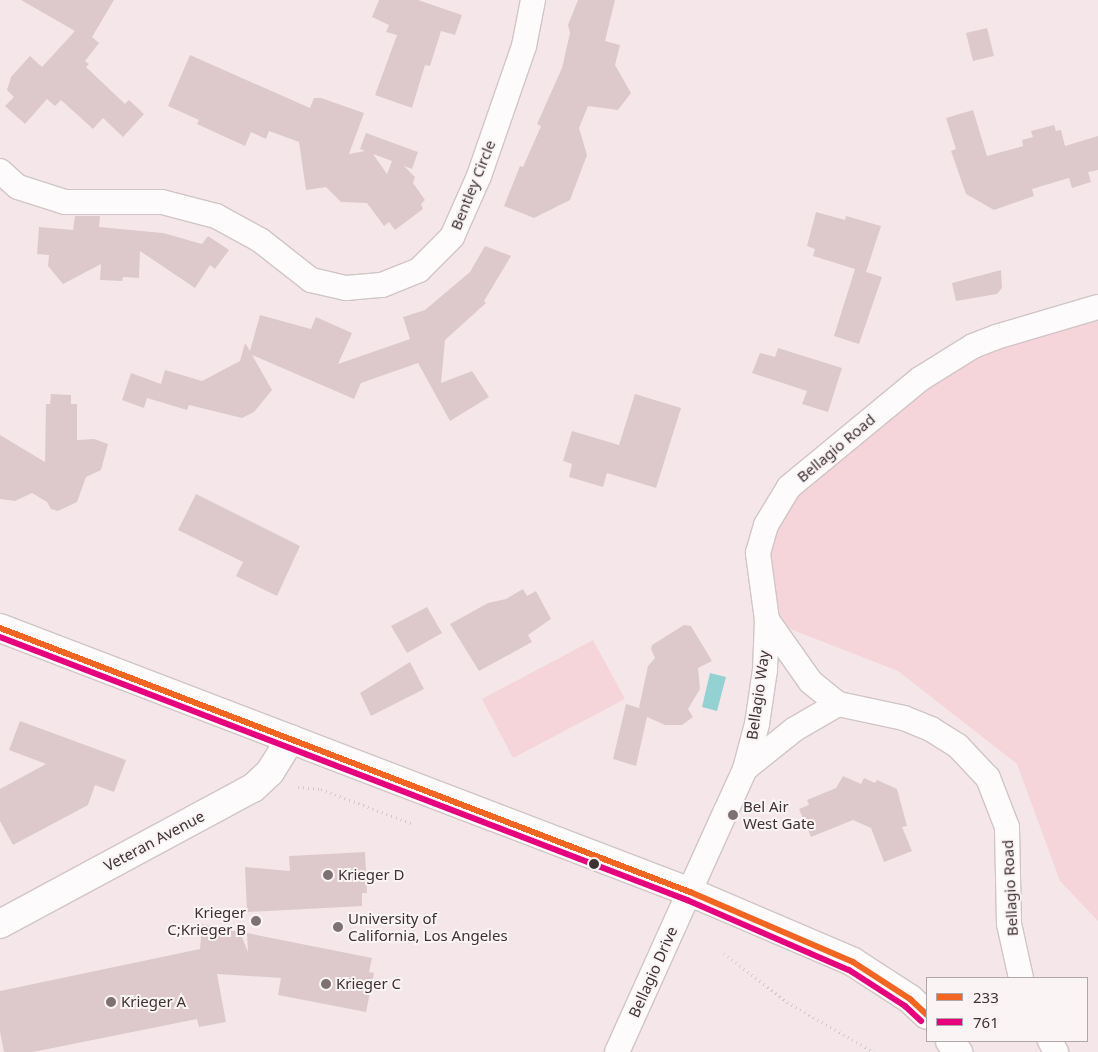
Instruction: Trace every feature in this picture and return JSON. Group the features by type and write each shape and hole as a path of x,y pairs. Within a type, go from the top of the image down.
{"main road":[{"path":"0,628 690,892 853,962 910,999 926,1014"},
{"name":"Veteran Avenue","path":"0,924 253,788 270,772 291,739"}],"street":[{"name":"Bentley Circle","path":"0,171 18,186 65,202 162,202 216,216 260,240 311,280 346,288 382,286 419,270 452,237 479,176 521,56 533,0"},
{"name":"Bellagio Road","path":"1021,977 1009,924 1007,827 988,778 958,746 931,729 904,718 838,704 810,681 767,620 757,566 761,539 766,525 789,487 920,379 973,346 1025,326 1098,307"},
{"name":"Bellagio Way","path":"690,892 745,769 765,670 767,620"},
{"name":"Bellagio Way","path":"745,769 795,729 838,704"},
{"name":"Bellagio Drive","path":"617,1052 690,892"}],"path":[{"path":"298,787 321,789 413,824"},
{"path":"724,953 787,1002 874,1052"}],"shaded area":[{"path":"1098,307 1098,921 1060,881 1017,764 898,671 767,620 766,525 920,379"},
{"path":"593,640 625,699 513,758 482,699"}],"water":[{"path":"710,673 726,677 717,711 702,707"}],"building":[{"path":"21,0 114,0 92,37 99,43 85,61 89,64 86,67 125,104 129,100 144,114 123,137 103,118 93,129 61,100 55,106 47,99 25,124 5,106 14,97 7,90 11,77 30,56 42,67 75,31"},
{"path":"379,0 418,0 462,15 455,35 441,31 430,66 425,65 412,108 375,95 397,35 386,32 389,25 372,17"},
{"path":"578,0 615,0 605,41 620,45 615,65 631,93 618,110 588,106 579,128 587,155 570,200 534,218 504,206 520,166 523,167 541,126 537,124 562,68 570,33 568,25"},
{"path":"987,28 994,56 973,61 966,33"},
{"path":"190,55 310,108 314,98 321,98 364,113 349,154 365,151 360,149 366,133 418,152 412,169 404,166 415,177 413,183 425,200 421,204 423,209 395,230 389,222 384,226 367,203 341,202 326,187 306,190 299,142 269,131 266,139 251,132 245,146 197,124 199,120 168,106","holes":["373,154 392,161 387,174"]},
{"path":"973,110 987,156 1023,146 1022,140 1033,137 1031,131 1054,125 1056,131 1061,130 1065,146 1098,136 1098,170 1088,172 1091,182 1072,188 1069,178 1032,189 1034,196 994,210 966,194 951,151 956,149 946,118"},
{"path":"816,212 845,220 846,216 881,226 866,272 882,277 859,344 834,336 855,269 813,256 815,249 807,246"},
{"path":"75,216 100,216 99,227 163,233 202,244 208,236 229,250 215,269 210,265 195,288 140,251 139,278 123,277 122,281 100,280 101,264 63,284 48,266 49,255 37,254 39,227 73,230"},
{"path":"485,246 511,256 484,301 486,303 445,340 441,383 472,371 489,397 450,421 418,363 361,383 354,399 252,355 272,390 254,412 242,418 189,405 187,410 147,398 144,408 122,400 131,373 161,384 165,370 202,381 240,361 245,343 250,351 260,315 311,329 316,317 352,333 338,364 410,339 403,317 425,310 470,272"},
{"path":"1001,270 1002,288 997,294 956,301 952,283"},
{"path":"778,348 842,368 828,412 802,404 807,391 752,373 760,353 775,357"},
{"path":"51,394 71,395 71,404 77,404 77,440 94,439 108,444 101,470 86,477 77,502 58,511 51,509 47,502 32,493 15,501 0,499 0,435 45,462 46,404 50,404"},
{"path":"635,394 681,408 656,488 607,473 603,487 569,477 572,464 563,461 572,431 619,445"},
{"path":"196,494 300,546 277,596 236,576 243,562 178,530"},
{"path":"523,589 527,596 536,591 551,619 528,635 532,642 479,671 450,624 488,603 506,599"},
{"path":"427,607 442,633 407,653 391,626"},
{"path":"684,625 691,626 712,661 698,668 700,689 688,709 693,717 682,725 665,725 647,717 636,766 613,759 626,704 639,708 648,666 655,658 651,649 652,645"},
{"path":"410,662 424,689 371,716 360,693"},
{"path":"20,721 126,760 114,792 95,785 88,805 13,845 0,821 0,789 46,764 9,750"},
{"path":"843,776 861,784 864,778 875,783 877,780 897,789 907,826 902,827 912,851 884,862 871,828 853,820 811,837 799,809 809,805 807,800 836,788"},
{"name":"Krieger D","path":"365,852 367,893 362,893 362,906 247,912 245,867 290,871 289,856"},
{"name":"Krieger A","path":"202,924 240,932 248,952 247,933 372,958 369,972 374,973 366,1012 278,995 281,978 217,974 226,1022 199,1027 197,1019 33,1052 4,1052 0,1032 0,991 200,949"}],"transit line":[{"name":"233","path":"0,628 690,892 853,962 910,999 926,1014"},
{"name":"761","path":"0,637 687,900 849,970 905,1006 921,1021"}],"place":[{"name":"Bel Air West Gate","path":"733,815"},
{"name":"Krieger D","path":"328,875"},
{"name":"Krieger C;Krieger B","path":"256,921"},
{"name":"University of California, Los Angeles","path":"338,927"},
{"name":"Krieger C","path":"326,984"},
{"name":"Krieger A","path":"111,1002"}]}
